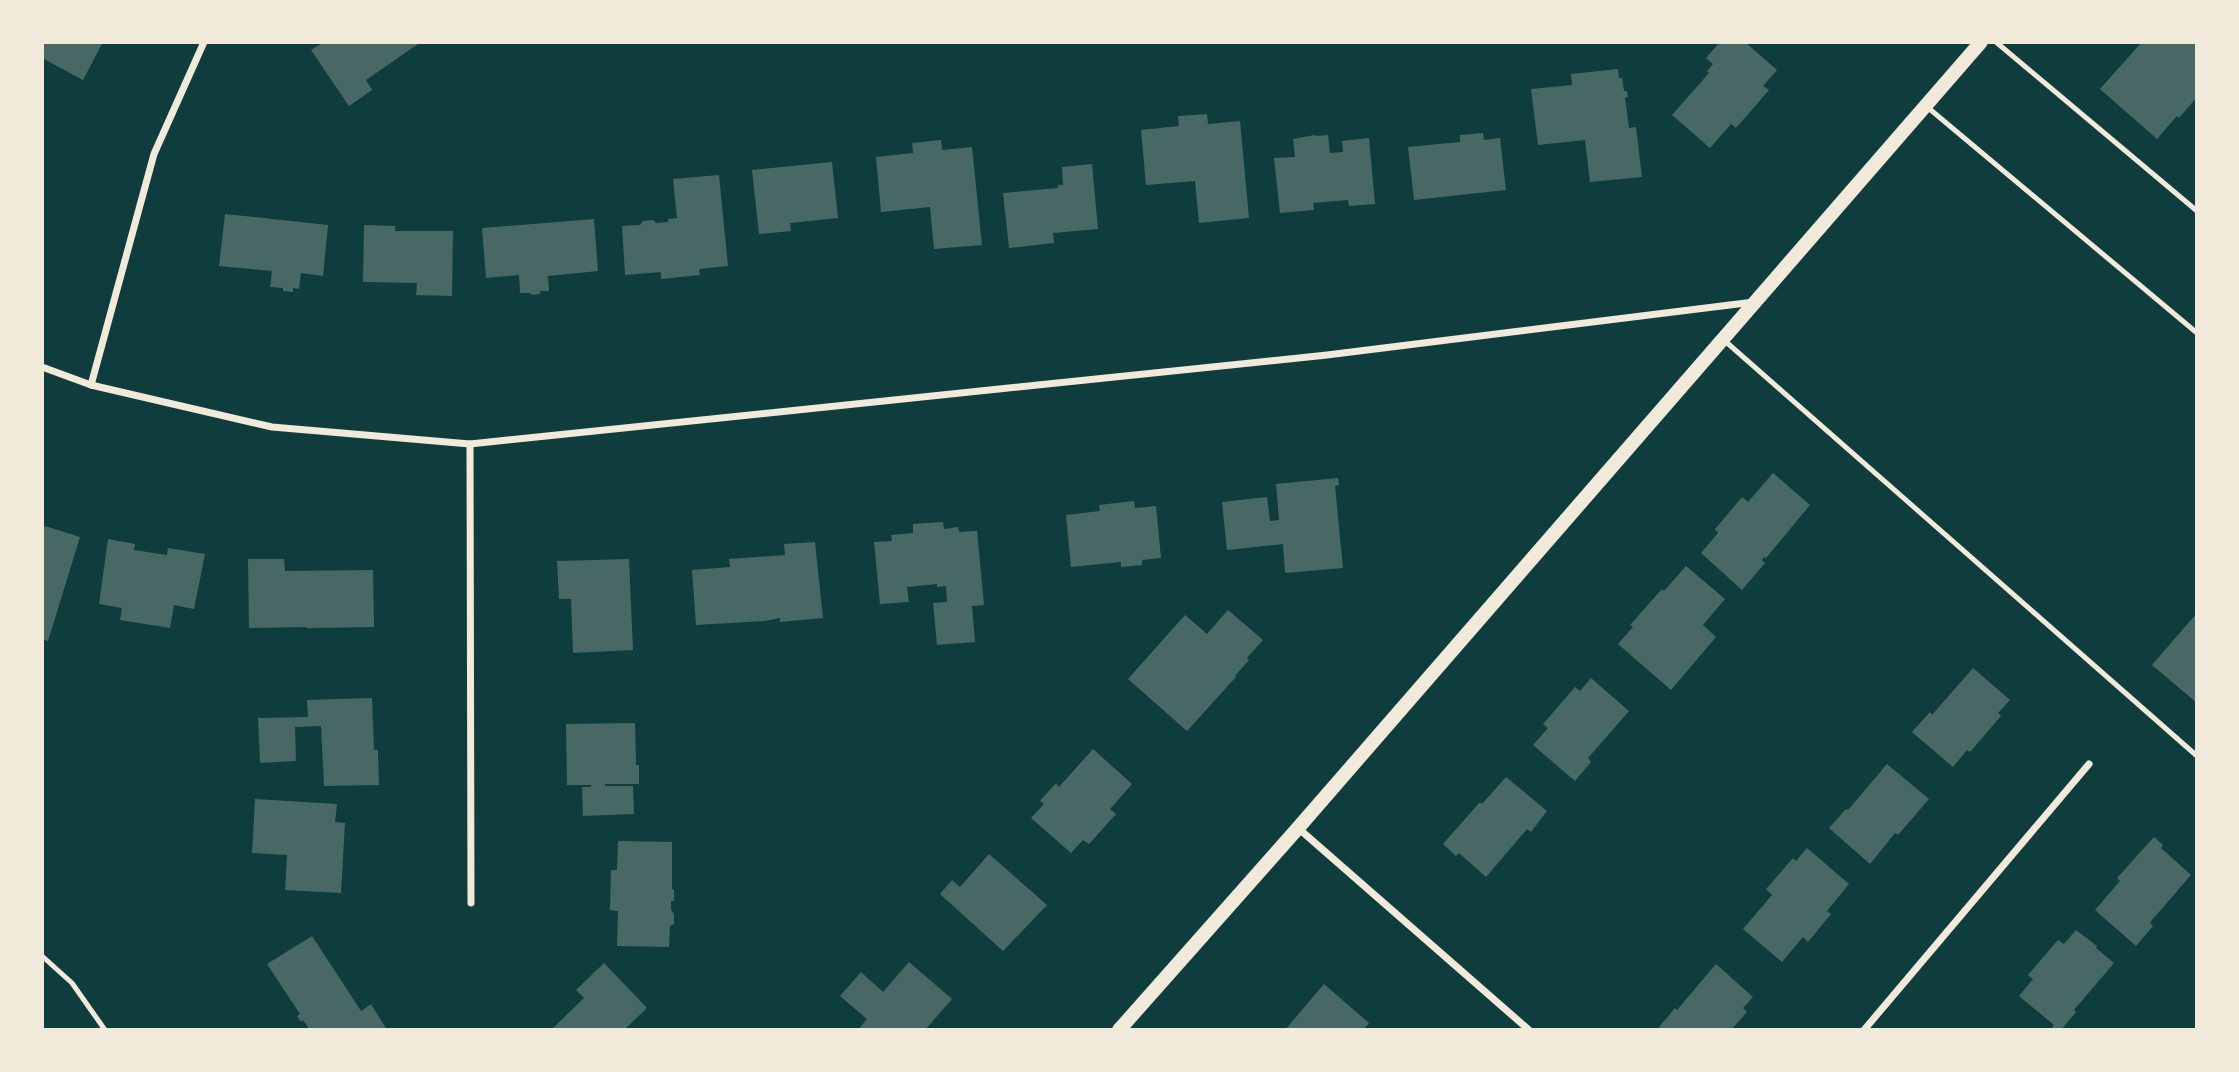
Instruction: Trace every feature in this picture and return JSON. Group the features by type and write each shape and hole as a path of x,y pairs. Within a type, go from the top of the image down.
{"main road":[{"path":"1119,1030 1981,42"}],"street":[{"path":"90,385 154,154 204,42"},
{"path":"42,367 90,385 272,427 470,443 1314,356 1754,302"},
{"path":"470,443 471,903"},
{"path":"1864,1030 2089,764"},
{"path":"1298,828 1529,1030"}],"lane":[{"path":"1996,42 2197,211"},
{"path":"1925,105 2197,333"},
{"path":"1723,338 2197,756"},
{"path":"42,956 72,983 105,1030"}],"building":[{"path":"42,42 103,42 83,80 42,58"},
{"path":"324,42 418,44 366,80 372,90 349,106 311,50"},
{"path":"1720,42 1745,42 1777,70 1763,86 1769,90 1736,128 1731,124 1710,148 1672,115 1709,73 1707,71 1713,64 1706,58"},
{"path":"2197,42 2197,97 2157,139 2100,89 2141,43"},
{"path":"1618,69 1624,91 1627,91 1628,97 1625,98 1629,128 1636,127 1642,177 1590,182 1585,140 1538,145 1531,89 1572,85 1571,74"},
{"path":"1207,114 1208,124 1240,121 1249,218 1199,223 1195,181 1146,185 1141,130 1179,126 1178,116"},
{"path":"1483,133 1484,140 1500,138 1506,190 1414,200 1408,147 1460,142 1460,135"},
{"path":"1328,135 1330,153 1343,152 1342,141 1369,138 1375,204 1349,206 1348,200 1313,203 1314,210 1280,213 1274,158 1295,157 1293,139"},
{"path":"941,140 942,150 972,147 982,245 934,249 930,207 881,212 876,157 913,153 912,143"},
{"path":"832,162 838,218 790,223 791,231 759,234 752,170"},
{"path":"1092,164 1098,229 1053,233 1054,243 1009,248 1003,193 1058,188 1058,185 1063,185 1062,167"},
{"path":"719,175 728,266 699,269 700,275 661,279 661,272 625,275 622,226 640,225 643,221 653,220 656,223 668,222 668,219 677,218 673,179"},
{"path":"225,214 328,225 323,276 301,273 299,289 293,288 293,292 270,287 272,271 219,266"},
{"path":"594,219 598,271 548,276 549,291 531,295 520,293 519,275 486,278 482,228"},
{"path":"364,225 395,226 395,231 453,231 452,296 416,295 417,283 363,282"},
{"path":"1773,473 1810,505 1766,558 1764,557 1762,560 1765,563 1742,590 1701,553 1718,533 1715,529 1742,497 1748,502"},
{"path":"1338,478 1339,485 1335,486 1343,568 1285,573 1283,544 1227,550 1222,502 1267,497 1270,521 1279,520 1276,484"},
{"path":"1134,501 1135,508 1156,506 1161,558 1142,560 1142,565 1121,567 1121,562 1071,567 1066,515 1100,511 1099,505"},
{"path":"943,522 944,529 958,527 959,532 977,531 984,605 972,606 975,642 937,645 933,603 947,602 946,586 937,587 937,584 907,587 909,602 880,604 874,542 892,541 891,535 913,533 913,524"},
{"path":"45,526 80,537 48,641 42,639 42,535"},
{"path":"108,539 135,544 134,550 167,555 168,548 205,554 194,609 174,605 170,628 120,620 122,608 99,604"},
{"path":"815,542 823,618 780,622 780,618 696,625 692,570 730,567 729,559 785,555 784,544"},
{"path":"248,559 284,559 285,571 373,570 374,627 249,628"},
{"path":"629,559 633,650 573,653 571,599 559,599 557,561"},
{"path":"1686,566 1725,599 1703,625 1716,637 1671,690 1618,644 1633,627 1630,625"},
{"path":"1228,610 1263,640 1247,658 1249,660 1236,677 1187,731 1128,679 1185,615 1207,634"},
{"path":"2197,613 2197,703 2152,665"},
{"path":"1973,668 2010,700 1998,713 2001,716 1953,767 1912,732 1930,712 1932,715"},
{"path":"1591,678 1629,711 1588,758 1591,762 1575,781 1533,745 1548,728 1543,724 1575,687 1580,691"},
{"path":"372,698 374,750 378,750 379,785 324,786 321,726 295,727 296,761 260,763 258,718 308,717 307,700"},
{"path":"635,723 639,784 605,784 633,786 634,814 583,816 582,787 591,785 567,785 566,724"},
{"path":"1093,749 1132,784 1110,809 1116,814 1089,844 1083,840 1071,853 1031,818 1044,804 1040,801 1056,783 1059,787"},
{"path":"1887,764 1929,799 1898,835 1895,833 1870,864 1829,828"},
{"path":"1506,777 1547,811 1531,832 1527,829 1486,877 1459,853 1456,856 1443,844"},
{"path":"255,799 337,804 335,822 345,823 341,893 285,890 287,855 252,853"},
{"path":"2154,837 2163,845 2161,848 2191,875 2152,920 2150,923 2153,926 2136,946 2095,910 2120,881 2117,878"},
{"path":"618,841 672,842 674,901 671,901 671,910 674,924 670,926 669,947 617,946 618,911 610,910 611,870 617,870"},
{"path":"1807,848 1849,884 1827,911 1831,914 1808,942 1803,937 1782,962 1743,929 1772,895 1766,889 1793,858 1796,861"},
{"path":"989,854 1047,905 1003,951 940,894 952,880 960,887"},
{"path":"2076,930 2114,963 2074,1010 2076,1012 2061,1030 2056,1030 2052,1027 2054,1025 2019,996 2033,979 2028,975 2058,940 2064,944"},
{"path":"312,936 361,1011 371,1004 387,1030 310,1030 303,1020 301,1022 297,1016 300,1014 267,964"},
{"path":"909,962 952,999 925,1030 858,1030 867,1019 840,996 861,972 883,992"},
{"path":"604,963 647,1008 624,1030 551,1030 584,998 576,990"},
{"path":"1716,964 1753,997 1743,1008 1747,1012 1731,1030 1663,1030 1659,1027 1675,1008 1677,1010"},
{"path":"1324,984 1369,1023 1363,1030 1285,1030"}]}
